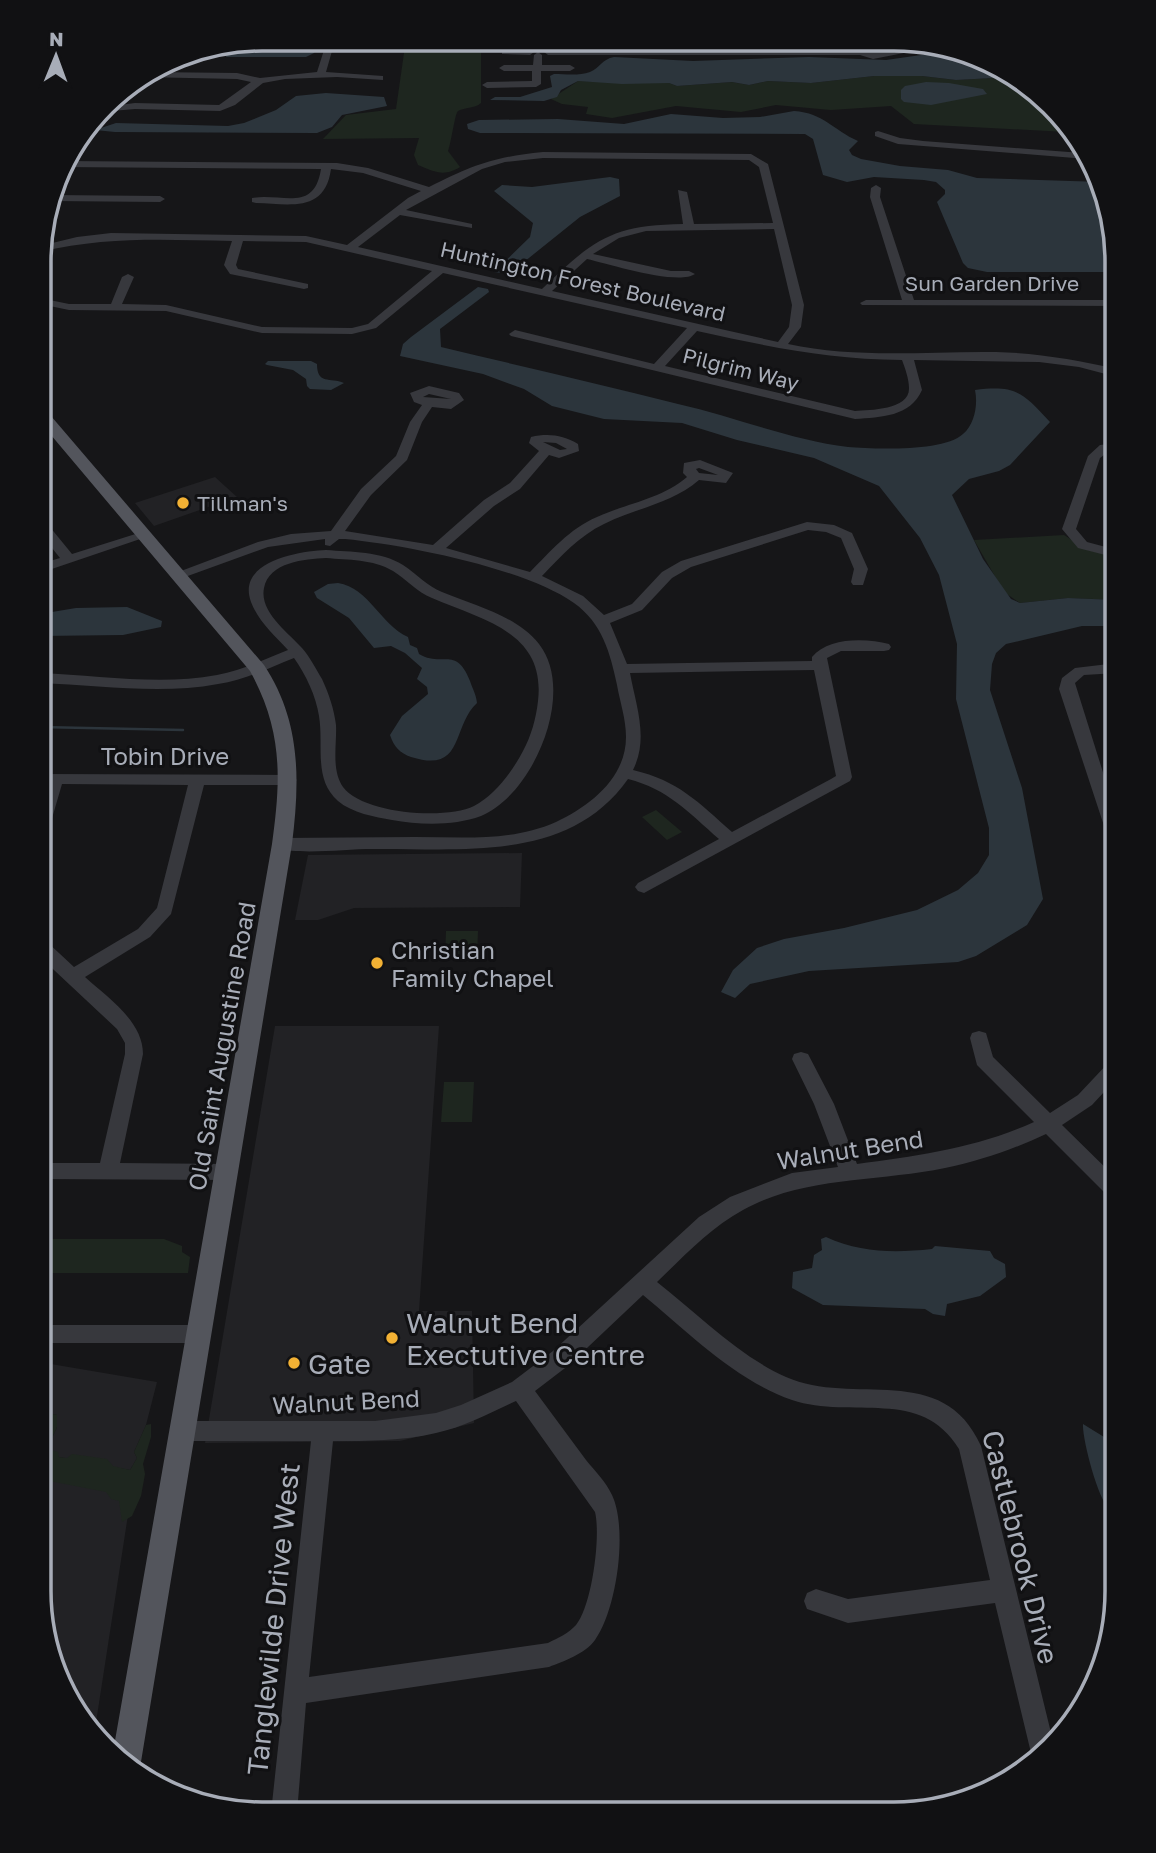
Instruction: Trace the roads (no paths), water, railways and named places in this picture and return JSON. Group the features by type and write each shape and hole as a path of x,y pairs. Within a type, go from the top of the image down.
{"main road":[{"name":"Old Saint Augustine Road","path":"51,431 180,574 258,669 273,695 283,726 289,780 282,844 128,1755"}],"street":[{"path":"320,76 328,51"},
{"path":"505,52 648,51"},
{"path":"869,51 871,56 882,52 905,52"},
{"path":"487,85 536,84 539,53"},
{"path":"504,68 570,68"},
{"path":"163,75 237,76 260,81 289,76 380,78"},
{"path":"118,108 220,108 232,104 260,81"},
{"path":"878,134 898,141 923,144 1077,155"},
{"path":"350,248 398,211 430,191 499,160 534,155 751,157 764,166 798,314 795,327 781,346"},
{"path":"74,164 326,166 363,170 430,191"},
{"path":"256,200 299,200 317,195 326,166"},
{"path":"876,188 875,197 909,303"},
{"path":"682,192 688,227"},
{"path":"61,198 160,199"},
{"path":"398,211 468,226"},
{"path":"545,292 600,242 625,231 778,226"},
{"name":"Huntington Forest Boulevard","path":"52,244 111,236 306,239 781,346 839,356 1045,359 1105,370"},
{"path":"239,237 230,265 234,272 304,286"},
{"path":"585,255 671,274 690,274"},
{"path":"51,303 69,307 183,310 262,330 352,331 372,326 442,269"},
{"path":"115,307 128,276"},
{"name":"Sun Garden Drive","path":"866,303 1105,303"},
{"path":"656,369 695,326"},
{"name":"Pilgrim Way","path":"515,334 844,414 866,416 897,410 915,397 916,390 908,358"},
{"path":"326,554 334,537 366,492 402,457 415,422 429,403"},
{"path":"1105,448 1094,456 1069,529 1083,545 1105,551"},
{"path":"437,549 489,503 515,485 547,450"},
{"path":"533,577 572,538 589,526 662,500 687,485 696,476"},
{"path":"603,621 637,607 667,575 686,564 797,529 821,526 839,531 851,541 861,569 858,582"},
{"path":"51,566 145,535"},
{"path":"180,574 279,541 334,537 437,549 533,577 578,599 603,621 612,635 622,669 633,748 624,773 615,786 586,812 544,833 492,843 282,844"},
{"path":"51,538 69,561"},
{"path":"326,554 365,557 397,567 434,594 496,618 516,631 543,660 549,677 540,734 527,758 492,802 464,815 439,817 379,813 355,806 341,798 330,777 327,716 301,657 262,612 257,585 271,569 284,561 306,555 326,554"},
{"path":"644,887 844,777 819,657 824,651 834,648 884,647"},
{"path":"51,678 205,682 258,669 277,670 301,657"},
{"path":"622,669 819,665"},
{"path":"1105,669 1080,671 1068,681 1067,689 1105,805"},
{"path":"624,773 654,780 672,789 731,839"},
{"name":"Tobin Drive","path":"51,779 289,780"},
{"path":"73,976 144,933 165,910 197,780"},
{"path":"435,844 439,817"},
{"path":"51,956 124,1024 134,1043 134,1054 108,1172"},
{"path":"979,1038 984,1060 1105,1180"},
{"path":"801,1059 824,1104 850,1172"},
{"name":"Walnut Bend","path":"181,1431 401,1429 436,1423 465,1414 520,1389 561,1358 706,1223 737,1203 792,1181 945,1160 980,1152 1048,1124 1085,1100 1105,1079"},
{"path":"51,1171 227,1172"},
{"name":"Castlebrook Drive","path":"641,1281 753,1371 772,1382 818,1396 920,1402 936,1408 964,1431 970,1446 1040,1743"},
{"path":"51,1334 198,1334"},
{"path":"295,1692 549,1656 569,1646 584,1634 593,1622 609,1528 608,1512 602,1499 520,1389"},
{"name":"Tanglewilde Drive West","path":"284,1802 323,1431"},
{"path":"816,1601 848,1611 1003,1590"}],"waterway":[{"path":"51,727 183,730"}],"place":[{"name":"Tillman's","path":"183,503"},
{"name":"Christian Family Chapel","path":"377,963"},
{"name":"Walnut Bend Exectutive Centre","path":"392,1338"},
{"name":"Gate","path":"294,1363"}]}
